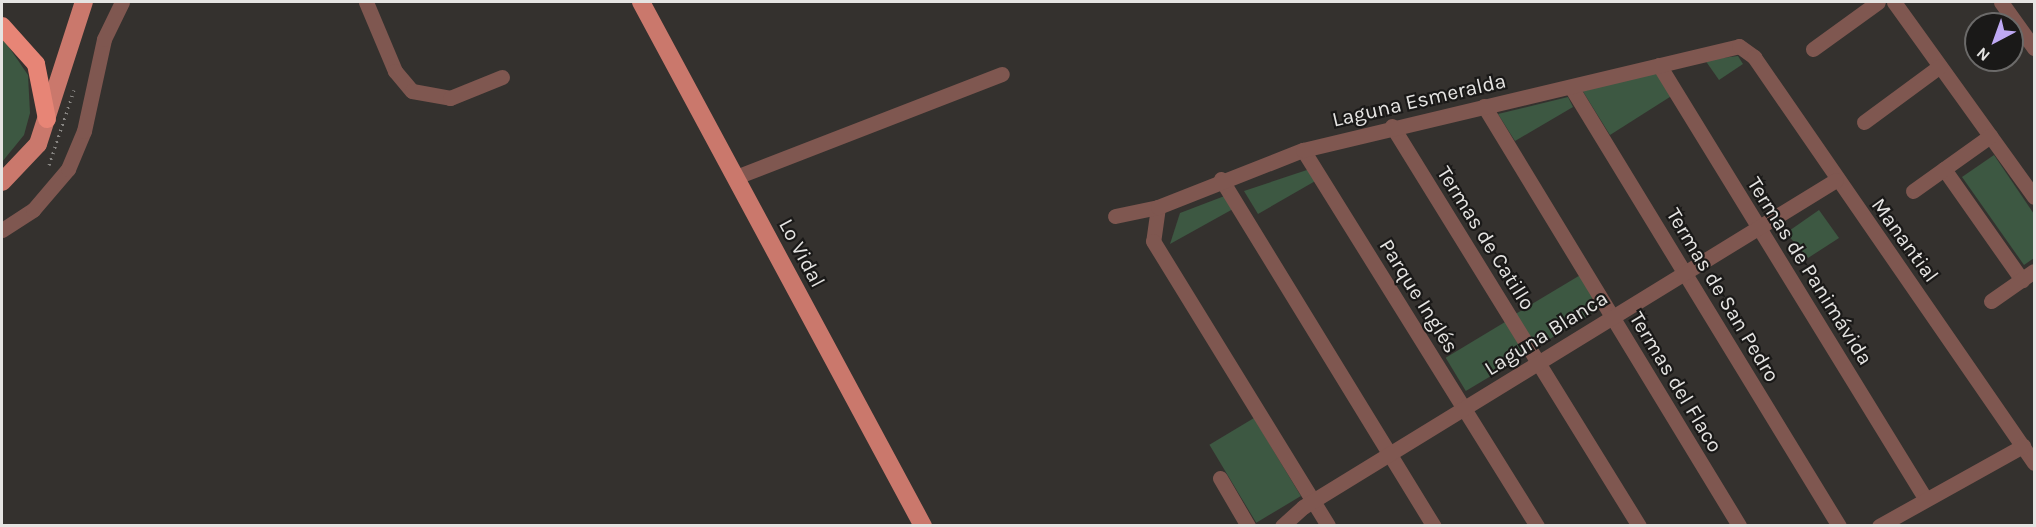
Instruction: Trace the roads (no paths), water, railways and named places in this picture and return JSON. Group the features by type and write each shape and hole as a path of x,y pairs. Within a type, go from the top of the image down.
{"highway":[{"path":"2,26 36,64 47,119"}],"main road":[{"path":"2,182 34,152 47,119 84,2"},
{"name":"Lo Vidal","path":"641,2 923,525"}],"street":[{"path":"2,230 39,205 68,169 84,131 104,39 122,2"},
{"path":"366,2 395,71 421,95 464,95 502,77"},
{"path":"1813,49 1878,2"},
{"path":"1894,2 2034,197"},
{"path":"2001,2 2034,48"},
{"name":"Laguna Esmeralda","path":"1115,216 1158,207 1221,179 1303,150 1392,126 1571,87 1739,46"},
{"name":"Manantial","path":"1739,46 1754,57 1836,180 2034,462"},
{"name":"Termas de Panimávida","path":"1659,65 1925,498"},
{"path":"1864,122 1940,66"},
{"path":"736,177 1002,74"},
{"name":"Termas de San Pedro","path":"1571,87 1839,525"},
{"name":"Termas del Flaco","path":"1484,106 1739,525"},
{"name":"Termas de Catillo","path":"1392,126 1639,525"},
{"path":"1913,191 1990,136"},
{"name":"Parque Inglés","path":"1303,150 1537,525"},
{"path":"1944,169 2028,275 1991,301"},
{"path":"1221,179 1434,525"},
{"name":"Laguna Blanca","path":"1282,525 1313,501 1836,180"},
{"path":"1158,207 1151,221 1153,240 1328,525"},
{"path":"1879,525 1925,498 2023,447"},
{"path":"1220,478 1248,525"}]}
